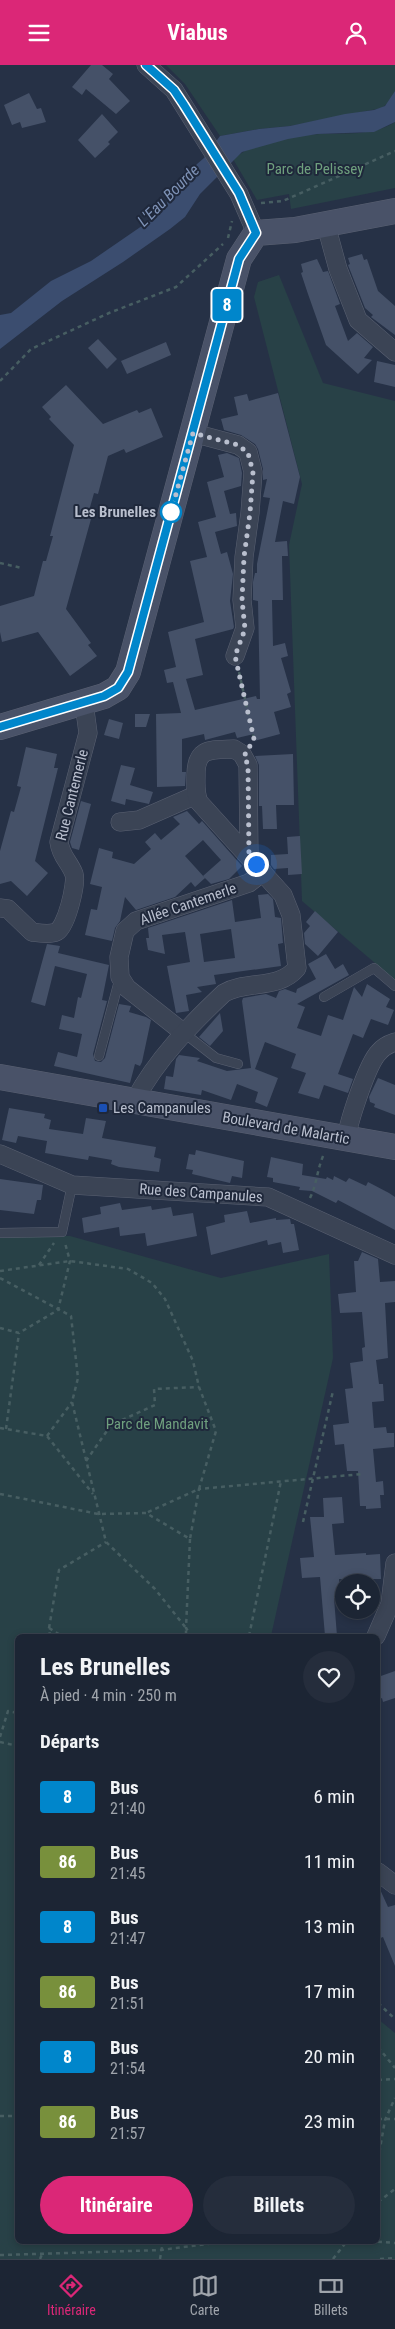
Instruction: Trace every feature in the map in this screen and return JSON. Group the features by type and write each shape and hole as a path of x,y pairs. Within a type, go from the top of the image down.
{"street":[{"path":"146,65 174,90 204,135 234,186 256,233"},
{"path":"256,233 295,230 395,211"},
{"path":"326,225 338,269 358,320 395,352"},
{"path":"0,727 104,696 118,688 128,672 239,259 256,233"},
{"path":"193,433 238,445 248,453 253,472 244,557 242,600 245,629 235,656"},
{"name":"Rue Cantemerle","path":"0,908 8,909 32,932 56,932 63,927 75,883 74,874 60,853 58,842 88,733 84,703"},
{"path":"135,1100 143,1085 184,1033 224,993 231,988 283,980 292,975 297,968 291,915 283,895 199,802 196,795 196,763 203,753 210,750 234,749 244,756 248,765 249,856"},
{"path":"120,822 140,820 196,795"},
{"name":"Allée Cantemerle","path":"120,977 119,957 129,925 249,883 263,872"},
{"path":"120,977 126,988 184,1033"},
{"path":"336,1145 350,1121 372,1062 378,1052 395,1042"},
{"name":"Boulevard de Malartic","path":"0,1077 135,1100 336,1145 395,1147"},
{"name":"Rue des Campanules","path":"0,1154 72,1185 268,1197 395,1255"},
{"path":"377,1634 392,1605 395,1563"},
{"path":"380,1874 395,1885"}],"lane":[{"path":"324,997 374,968 395,986"},
{"path":"99,1056 120,977"},
{"path":"184,1033 216,1057 238,1064"},
{"path":"0,1233 62,1232 72,1185"}],"path":[{"path":"257,203 283,201 395,151"},
{"path":"0,381 31,349 109,313 176,287 226,242 233,220"},
{"path":"0,563 22,568"},
{"path":"235,656 254,739 244,756"},
{"path":"302,1212 315,1189 318,1167 336,1145"},
{"path":"0,1328 19,1333 58,1310 70,1261 62,1232"},
{"path":"38,1265 62,1232"},
{"path":"0,1271 70,1261 128,1269 152,1283 165,1299 193,1361 199,1387 216,1431 199,1489 190,1539 186,1634"},
{"path":"0,1278 71,1316 78,1378 72,1402 46,1437"},
{"path":"6,1429 19,1333"},
{"path":"86,1461 111,1425 155,1405 154,1389 199,1387"},
{"path":"303,1522 333,1391"},
{"path":"72,1402 93,1495 106,1542 155,1589 190,1634"},
{"path":"0,1429 46,1437 93,1495"},
{"path":"0,1494 98,1515 146,1513 199,1489 362,1474"},
{"path":"249,1634 281,1481"},
{"path":"146,1513 190,1539"},
{"path":"50,1634 48,1628 58,1570 106,1542"},
{"path":"48,1628 58,1634"},
{"path":"0,1737 8,1711 15,1712"},
{"path":"0,1743 15,1746"},
{"path":"380,2005 395,2019"},
{"path":"380,2049 395,2068"},
{"path":"380,2080 395,2079"},
{"path":"380,2149 385,2120 395,2099"},
{"path":"0,2116 15,2116"},
{"path":"380,2119 395,2119"},
{"path":"380,2200 395,2189"},
{"path":"380,2242 395,2243"},
{"path":"160,2259 162,2244"},
{"path":"0,2255 43,2252 161,2250 208,2244"},
{"path":"333,2259 345,2244"},
{"path":"40,2259 43,2252"},
{"path":"380,2259 395,2258"}],"green space":[{"path":"166,65 395,65 395,91 390,101 382,108 290,126 220,136 185,84"},
{"name":"Parc de Pelissey","path":"395,122 395,188 291,209 289,194 257,200 233,159 252,148 274,140 309,135 368,132 378,130"},
{"path":"279,275 323,383 395,401 395,980 302,901 289,545 302,484 254,297 258,282"},
{"name":"Parc de Mandavit","path":"0,1235 70,1236 221,1278 329,1254 333,1358 271,1634 15,1634 15,2244 380,2244 380,2021 395,2033 395,2259 0,2259"}],"water":[{"path":"395,91 395,122 374,132 317,134 288,139 242,152 200,194 185,217 123,262 62,301 0,349 0,315 11,313 51,281 91,261 152,219 204,158 220,136 290,126 374,110 385,106"}],"building":[{"path":"91,65 102,65 113,74 109,79 130,101 116,114 86,89 82,95 72,87"},
{"path":"29,93 37,109 41,108 46,122 22,128 20,122 12,125 4,105"},
{"path":"102,114 118,132 108,142 110,144 95,158 78,140"},
{"path":"362,254 364,260 367,259 378,291 395,306 395,335 371,317 373,315 365,308 348,265 350,264 348,258"},
{"path":"317,259 323,272 328,271 340,304 335,306 348,341 357,333 373,347 364,358 372,360 358,374 326,345 301,273 303,272 301,264"},
{"path":"98,339 117,359 107,369 88,348"},
{"path":"166,342 171,355 127,374 121,361"},
{"path":"377,361 395,365 395,387 374,382"},
{"path":"66,385 103,424 137,410 139,413 151,408 163,437 126,453 124,449 108,456 98,494 94,493 87,518 91,519 66,609 91,643 88,645 97,656 70,676 38,632 2,642 0,632 0,606 34,596 43,561 46,561 53,536 50,536 74,445 49,419 51,417 42,407"},
{"path":"278,393 300,477 294,504 283,501 275,542 287,541 288,556 282,556 283,600 272,600 273,646 285,643 288,656 281,658 291,692 287,694 291,707 274,712 280,734 254,741 254,734 237,738 235,732 205,740 204,734 182,739 182,772 186,772 185,786 157,787 156,714 181,713 173,682 167,683 164,670 176,667 168,632 204,622 190,561 207,557 198,522 216,517 207,482 224,477 218,455 227,453 239,458 242,473 241,486 224,491 230,514 236,513 237,526 215,532 221,554 227,552 233,574 230,601 234,627 233,629 195,639 203,675 186,679 195,710 256,696 257,699 260,699 258,601 253,600 253,582 255,573 257,573 257,564 270,498 263,497 267,479 263,480 263,469 255,444 241,435 224,430 221,419 238,415 234,397 247,394 249,401"},
{"path":"135,714 150,714 146,727 135,727"},
{"path":"109,719 123,723 119,739 104,735"},
{"path":"26,747 57,754 54,768 58,768 35,861 48,873 27,896 11,881 0,884 0,851 11,811 14,812 21,787 17,786"},
{"path":"293,754 294,805 276,805 277,829 263,829 262,806 259,806 259,765 255,756"},
{"path":"121,765 135,768 130,785 153,792 149,804 126,799 125,805 111,801"},
{"path":"81,801 91,804 79,850 72,848 70,842"},
{"path":"187,811 199,824 202,821 242,866 229,879 211,884 205,878 195,887 191,882 175,897 136,910 125,897 120,921 115,928 112,941 85,935 91,909 97,910 102,887 90,884 99,848 113,852 112,858 134,864 151,849 145,842 155,833 161,840 180,824 173,817","holes":["203,840 221,860 203,876 185,856"]},
{"path":"300,836 302,874 288,875 288,868 274,869 271,865 271,855 288,854 287,837"},
{"path":"268,894 273,899 275,917 281,918 283,943 278,944 281,966 214,975 216,984 197,987 202,992 186,995 189,1011 176,1013 167,966 190,962 185,932 162,935 165,954 148,950 146,938 149,938 148,928 232,900 235,922 261,918 258,895","holes":["231,929 235,958 204,962 200,934"]},
{"path":"315,911 338,932 318,956 305,944 304,933 310,926 306,922"},
{"path":"47,944 60,946 58,953 109,965 102,1000 107,1001 93,1054 95,1061 101,1062 105,1058 119,1004 131,1006 129,1012 151,1020 142,1062 140,1066 135,1064 130,1083 54,1066 58,1052 77,1057 82,1034 59,1029 62,1015 74,1018 78,997 81,998 87,974 55,966 45,1006 31,1002"},
{"path":"326,954 335,969 343,964 349,975 297,1004 305,1007 297,1028 321,1036 328,1015 343,1020 354,987 362,997 367,984 390,999 386,1007 394,1010 388,1025 371,1019 363,1038 353,1034 338,1074 353,1079 348,1093 324,1085 319,1099 298,1093 306,1073 291,1068 296,1054 265,1042 255,1069 278,1078 267,1107 255,1102 258,1092 237,1084 231,1100 202,1090 201,1095 164,1089 166,1076 173,1077 176,1059 179,1055 200,1058 197,1061 227,1071 251,1068 243,998 266,994 276,998 279,991 285,989 296,993 297,989 316,979 308,964"},
{"path":"220,1013 223,1031 210,1046 199,1037"},
{"path":"378,1078 395,1085 395,1115 374,1107 375,1104 370,1102 369,1097"},
{"path":"9,1108 45,1114 44,1118 51,1120 49,1129 83,1134 86,1118 106,1121 102,1138 156,1147 154,1157 161,1159 159,1172 119,1167 111,1164 112,1160 89,1156 88,1160 45,1153 47,1141 18,1136 16,1143 2,1140"},
{"path":"196,1150 244,1161 242,1178 232,1176 230,1183 192,1174 193,1170 186,1169 189,1154 195,1155"},
{"path":"271,1157 303,1164 302,1175 326,1179 327,1177 333,1180 334,1176 346,1182 349,1178 366,1186 368,1182 389,1193 395,1197 395,1230 338,1200 336,1203 312,1191 299,1190 300,1187 273,1182 273,1178 267,1177"},
{"path":"0,1179 43,1185 41,1200 37,1200 34,1214 0,1210"},
{"path":"120,1203 122,1210 151,1206 152,1210 171,1207 173,1216 193,1213 197,1236 147,1246 145,1233 120,1236 119,1227 84,1233 82,1218 101,1214 100,1207"},
{"path":"247,1211 250,1223 276,1218 276,1220 290,1219 291,1224 294,1224 299,1250 283,1253 281,1242 268,1245 267,1240 211,1255 206,1227 225,1222 224,1215"},
{"path":"362,1252 378,1259 380,1282 395,1281 395,1302 385,1303 388,1358 376,1360 379,1384 383,1384 384,1401 372,1402 374,1428 386,1427 387,1433 394,1433 394,1447 373,1449 376,1482 383,1481 384,1495 380,1495 381,1508 366,1509 366,1506 360,1506 358,1471 347,1471 344,1444 335,1445 333,1425 349,1423 345,1389 353,1388 350,1363 363,1361 362,1348 365,1347 362,1312 340,1313 338,1294 356,1292 354,1261 358,1261"},
{"path":"342,1497 344,1523 332,1524 335,1555 380,1554 381,1579 380,1574 335,1574 334,1598 337,1634 325,1634 320,1577 302,1578 300,1558 314,1557 310,1517 324,1517 323,1498"},
{"path":"395,1671 395,1698 383,1702 382,1698 380,1699 380,1676"},
{"path":"380,1889 388,1907 395,1905 395,1966 383,1937 380,1938"}],"bus line":[{"name":"8","path":"0,727 104,696 118,688 128,672 239,259 244,248 256,233 239,193 204,135 174,90 146,65"}],"place":[{"name":"Les Brunelles","path":"171,512"},
{"name":"Les Campanules","path":"103,1108"}],"route":[{"path":"171,512 193,433 238,445 248,453 253,472 244,557 242,600 245,629 235,656 254,739 244,756 248,765 249,856 256,864"}],"water label":[{"name":"L'Eau Bourde","path":"168,195"}]}
